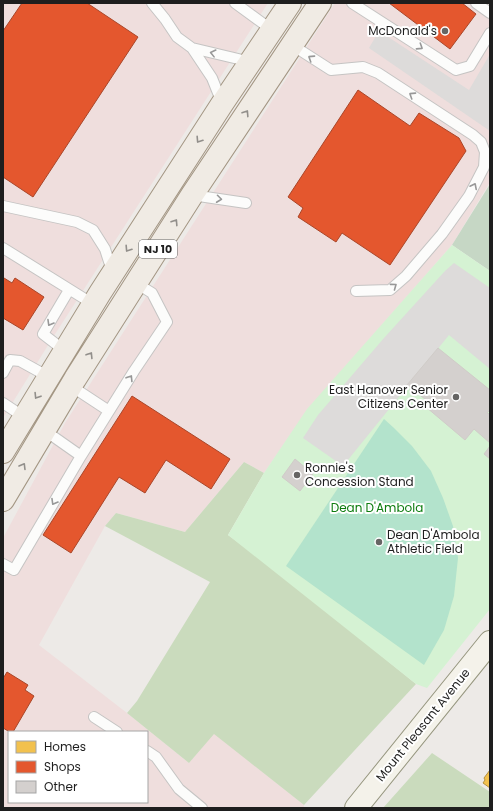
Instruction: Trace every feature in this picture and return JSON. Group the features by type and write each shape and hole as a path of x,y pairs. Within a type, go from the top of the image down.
{"main road":[{"name":"NJ 10","path":"3,452 93,304 222,104 290,3"},
{"name":"NJ 10","path":"3,500 44,430 136,283 320,3"}],"street":[{"name":"Mount Pleasant Avenue","path":"356,808 490,642"}],"lane":[{"path":"152,3 177,37 192,48 212,78 222,104"},
{"path":"235,3 272,30"},
{"path":"352,3 456,70 470,66 490,33"},
{"path":"476,3 490,13"},
{"path":"292,45 331,70 363,67 378,73 473,134 481,142 485,152 484,166 469,196 442,234 406,276 390,290 356,291"},
{"path":"192,48 250,62"},
{"path":"192,196 246,202"},
{"path":"3,206 77,222 93,230 105,249 113,273"},
{"path":"3,248 93,304"},
{"path":"3,564 14,570 81,456 134,371 167,322 152,293 136,283"},
{"path":"65,351 43,334 69,290"},
{"path":"3,373 10,360 20,361 49,377"},
{"path":"71,386 109,411"},
{"path":"3,403 24,417"},
{"path":"44,430 81,456"},
{"path":"94,717 115,731"},
{"path":"148,752 156,757 179,789 202,808"}],"shaded area":[{"path":"3,3 268,3 50,342 3,418"},
{"path":"335,3 490,3 490,182 452,245 308,409 264,473 244,462 185,532 116,513 105,526 39,645 189,763 214,733 304,805 304,808 3,808 3,538 65,423"},
{"path":"379,31 469,90 490,54 490,131 369,48"},
{"path":"454,263 490,288 490,369 449,335 343,466 303,438 318,415 384,338"}],"green space":[{"path":"490,184 490,271 452,245"},
{"name":"Dean D'Ambola","path":"452,245 490,271 490,609 427,688 416,684 228,535 264,473 307,409"},
{"name":"Dean D'Ambola Athletic Field","path":"384,419 412,446 431,471 453,526 458,558 454,596 444,630 424,665 286,566"},
{"path":"244,462 264,473 228,535 271,566 416,684 304,805 214,734 189,763 127,713 137,701 210,582 105,526 116,513 185,532"},
{"path":"432,753 490,792 490,808 383,808"}],"building: Homes":[{"path":"490,770 490,788 483,783 485,780 484,778"}],"building: Shops":[{"path":"22,3 87,3 138,37 33,197 3,177 3,31"},
{"name":"McDonald's","path":"389,3 462,3 476,14 450,49"},
{"path":"358,90 410,126 419,113 459,138 466,151 390,265 342,233 336,242 298,217 303,208 288,197"},
{"path":"4,278 12,283 15,278 44,297 23,330 3,318"},
{"path":"132,396 230,459 211,489 166,460 145,493 119,477 71,553 43,535"},
{"path":"7,672 28,685 25,690 34,696 14,731 8,731 3,728 3,676 4,677"}],"building: Other":[{"name":"East Hanover Senior Citizens Center","path":"438,348 490,390 490,410 487,413 490,414 490,443 474,429 465,440 426,407 430,403 407,385"},
{"path":"490,446 490,459 484,454"},
{"name":"Ronnie's Concession Stand","path":"295,459 313,474 300,491 282,477"}],"place":[{"name":"McDonald's","path":"445,31"},
{"name":"East Hanover Senior Citizens Center","path":"456,397"},
{"name":"Ronnie's Concession Stand","path":"297,475"},
{"name":"Dean D'Ambola Athletic Field","path":"379,542"}]}
